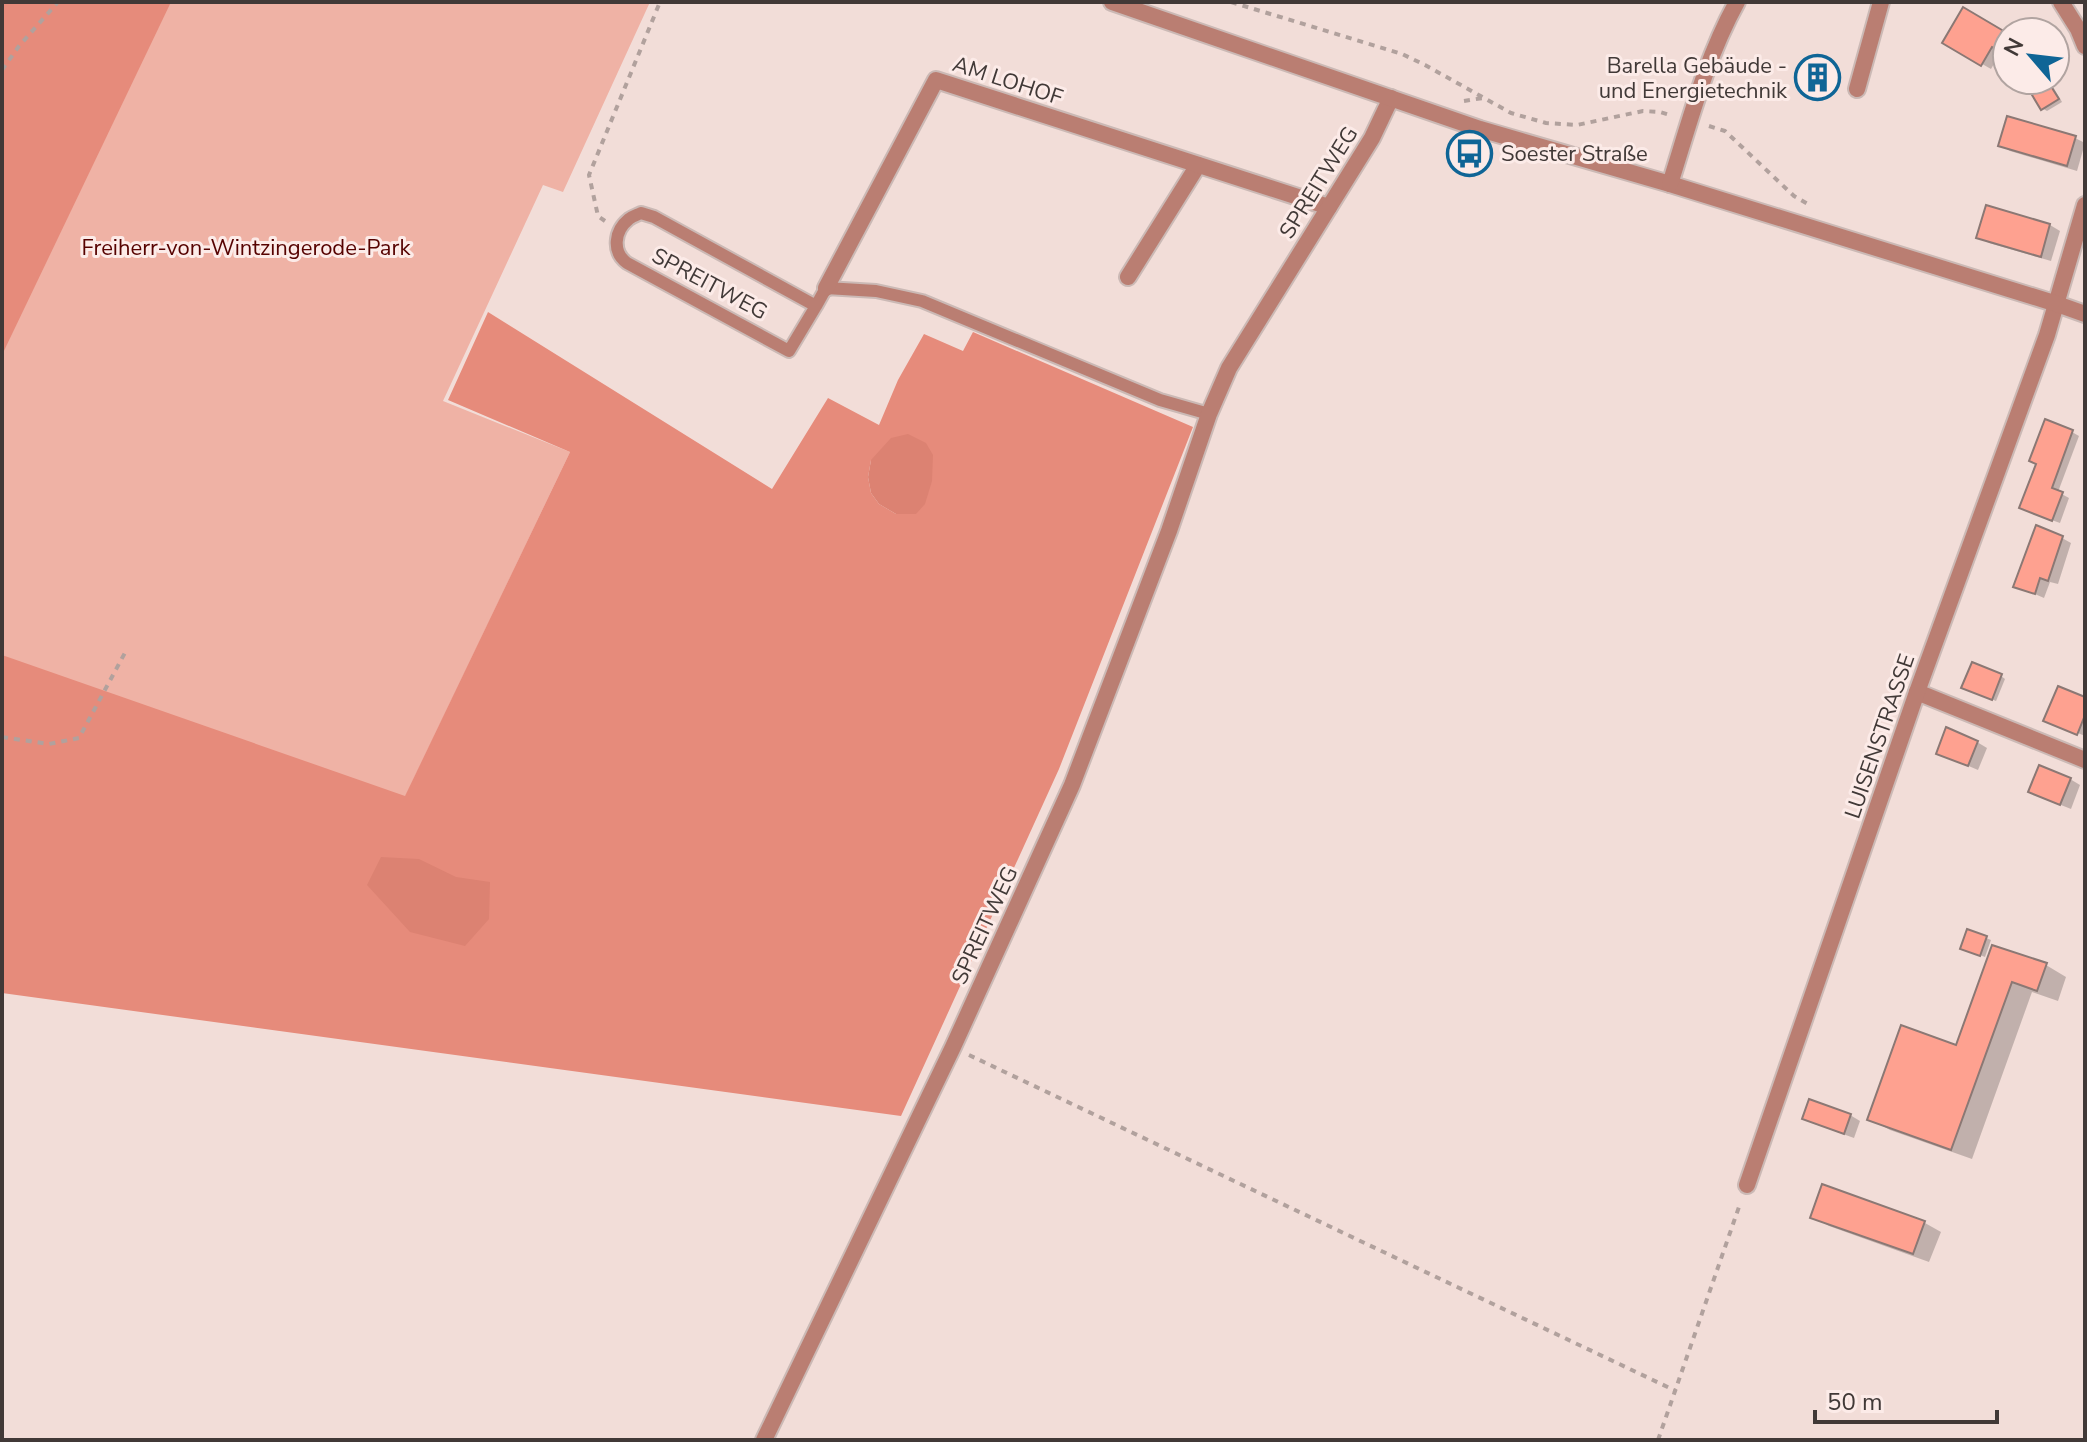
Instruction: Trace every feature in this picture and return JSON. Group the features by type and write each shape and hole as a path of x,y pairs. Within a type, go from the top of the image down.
{"street":[{"path":"1112,2 1480,129 1670,184 2085,314"},
{"path":"1670,184 1689,121 1726,22 1737,2"},
{"path":"1857,89 1881,2"},
{"path":"2061,2 2085,46"},
{"name":"AM LOHOF","path":"826,288 936,80 1329,207"},
{"name":"SPREITWEG","path":"764,1440 953,1047 1072,785 1169,531 1209,414 1229,368 1372,138 1391,98"},
{"path":"1128,277 1198,165"},
{"path":"2057,304 2085,205"},
{"name":"LUISENSTRASSE","path":"1747,1185 1917,692 2057,304"},
{"path":"1917,692 2085,760"}],"lane":[{"name":"SPREITWEG","path":"816,306 654,217 641,213 629,219 616,240 616,251 627,263 789,351 816,306 826,288"},
{"path":"826,288 876,291 922,301 1160,400 1209,414"}],"path":[{"path":"2,70 58,2"},
{"path":"620,230 598,216 589,175 660,2"},
{"path":"1231,2 1402,54 1511,113 1546,123 1577,125 1643,111 1660,112 1725,131 1794,196 1813,207"},
{"path":"2,737 49,744 79,738 127,649"},
{"path":"953,1047 1676,1391"},
{"path":"1658,1440 1747,1185"}],"green space":[{"name":"Freiherr-von-Wintzingerode-Park","path":"2,2 650,2 563,192 543,185 443,401 570,452 405,797 2,974"}],"shaded area":[{"path":"2,2 171,2 2,355"},
{"path":"488,312 772,489 828,398 879,425 898,380 924,334 963,351 973,332 1193,427 1059,769 901,1116 2,993 2,655 405,796 570,452 448,400","holes":["871,460 916,514 896,514 879,504 871,493 868,477"]},
{"path":"908,434 926,443 933,455 932,481 925,504 916,514 896,514 879,504 871,493 868,477 871,460 891,438"},
{"path":"381,857 419,859 456,877 490,882 489,919 465,946 410,932 367,885"}],"building":[{"path":"1963,7 1991,24 1991,49 1981,66 1942,43"},
{"path":"2033,96 2057,96 2059,99 2041,110"},
{"path":"2007,116 2076,136 2067,166 1998,146"},
{"path":"1986,205 2050,224 2041,257 1976,238"},
{"path":"2045,419 2073,430 2052,488 2063,492 2052,521 2019,508 2036,464 2029,461"},
{"path":"2036,525 2063,536 2048,581 2040,578 2035,594 2013,587"},
{"path":"1972,662 2002,674 1992,700 1961,688"},
{"path":"2058,686 2085,697 2085,715 2077,735 2043,721"},
{"path":"1946,727 1978,741 1968,766 1936,754"},
{"path":"2039,765 2071,778 2060,805 2028,792"},
{"path":"1967,929 1987,936 1980,956 1960,949"},
{"path":"1992,945 2047,963 2037,991 2012,982 1951,1150 1867,1120 1901,1025 1956,1045"},
{"path":"1809,1099 1851,1114 1844,1134 1802,1119"},
{"path":"1822,1184 1925,1221 1913,1254 1810,1218"}],"place":[{"name":"Barella Gebäude - und Energietechnik","path":"1818,78"},
{"name":"Soester Straße","path":"1470,153"}]}
